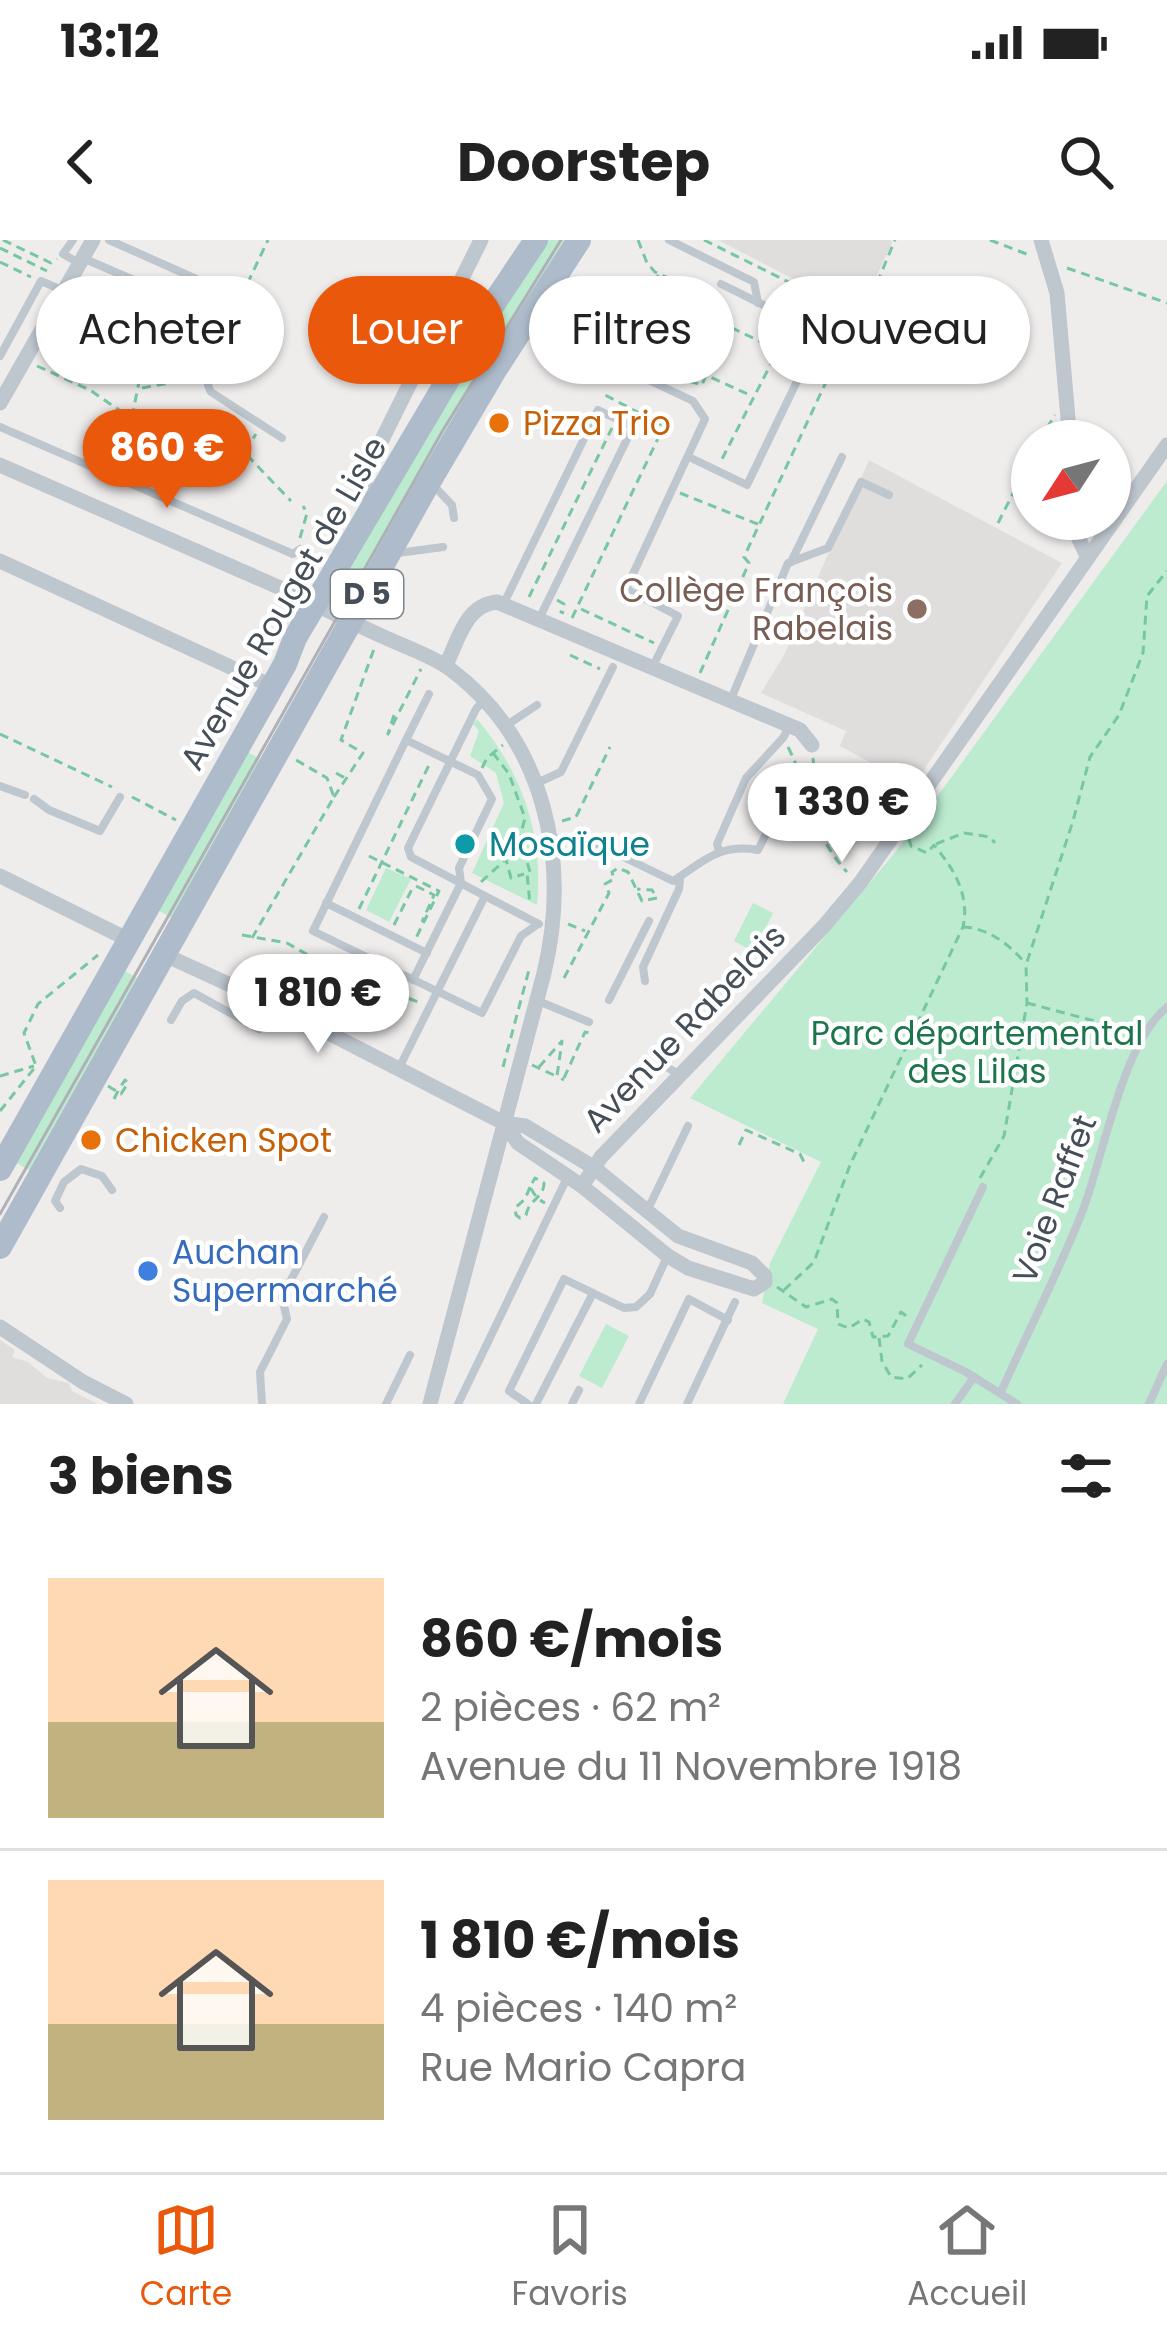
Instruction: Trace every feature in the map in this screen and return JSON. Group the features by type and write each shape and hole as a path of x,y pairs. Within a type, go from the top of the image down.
{"main road":[{"name":"Avenue Rouget de Lisle","path":"123,951 316,602 488,312 536,240"},
{"name":"Avenue Rouget de Lisle","path":"165,955 429,482 579,240"},
{"name":"D 5","path":"0,1169 123,951"},
{"name":"D 5","path":"0,1247 165,955"}],"street":[{"path":"73,276 93,240"},
{"path":"375,508 365,489 365,474 481,240"},
{"path":"1041,240 1057,292 1068,420"},
{"path":"0,403 36,340"},
{"name":"Avenue Rabelais","path":"575,1181 682,1075 700,1047 860,883 1167,445"},
{"path":"0,465 316,602 446,665 484,700 537,783 555,867 550,925 554,976 537,1000 498,1119 430,1404"},
{"path":"1079,540 1088,558"},
{"path":"0,561 272,686"},
{"path":"446,665 477,608 489,602 503,604 731,699 787,732 800,730 812,745"},
{"path":"0,877 123,951"},
{"path":"165,955 498,1119 525,1126 593,1167 678,1237 755,1257 765,1282 754,1289 742,1287 668,1256 575,1181 518,1143 498,1119"},
{"path":"668,1256 678,1237"},
{"path":"0,1327 83,1382 126,1404"}],"lane":[{"path":"73,240 63,254 119,276"},
{"path":"109,240 185,276"},
{"path":"669,240 754,282 758,303"},
{"path":"0,356 36,290"},
{"path":"734,291 758,303"},
{"path":"208,384 211,392 282,438"},
{"path":"653,666 678,616 626,589 704,424 702,410 693,401 658,384"},
{"path":"689,457 747,485 796,384"},
{"path":"503,604 598,410 633,427 539,619"},
{"path":"0,427 293,554 300,549"},
{"path":"731,699 758,627 842,457"},
{"path":"429,482 449,500 454,518"},
{"path":"791,562 828,548 861,482 889,495"},
{"path":"390,552 418,553 443,547"},
{"path":"537,783 561,772 609,670"},
{"path":"429,694 313,931 482,1013 521,936 550,925"},
{"path":"484,700 408,854 550,925"},
{"path":"502,730 537,704"},
{"path":"719,851 717,844 746,778 787,732"},
{"path":"406,740 478,776 492,799 459,868 460,883 413,980"},
{"path":"0,786 100,831 120,797"},
{"path":"551,839 580,836 674,881 719,851 758,850 766,834"},
{"path":"645,981 644,967 680,877"},
{"path":"399,1068 438,993 480,894"},
{"path":"326,903 427,953"},
{"path":"609,1000 649,921"},
{"path":"171,1020 182,1001 194,993 259,1029"},
{"path":"537,1000 590,1022"},
{"path":"1150,1021 1167,1007"},
{"name":"Voie Raffet","path":"1001,1392 1082,1214 1103,1133 1150,1021"},
{"path":"666,1067 682,1075"},
{"path":"648,1209 688,1126"},
{"path":"60,1208 55,1201 60,1188 81,1169 102,1176 112,1190"},
{"path":"458,1404 575,1181"},
{"path":"983,1187 908,1344 974,1376 1017,1404"},
{"path":"262,1404 260,1372 287,1319 282,1297 324,1217"},
{"path":"593,1293 532,1404 509,1391 564,1279 624,1307 636,1307 650,1294 668,1256"},
{"path":"639,1404 689,1299 728,1320"},
{"path":"687,1404 735,1302"},
{"path":"386,1404 410,1355"},
{"path":"1149,1404 1167,1364"},
{"path":"956,1404 974,1376"},
{"path":"572,1404 579,1390"}],"path":[{"path":"3,240 51,263 63,254"},
{"path":"252,276 268,240"},
{"path":"638,240 657,276"},
{"path":"704,240 776,276"},
{"path":"880,276 895,240"},
{"path":"990,240 1167,302"},
{"path":"0,248 48,276"},
{"path":"0,262 36,279"},
{"path":"655,272 664,276"},
{"path":"717,470 778,350 734,329"},
{"path":"24,360 90,390 132,419 165,423 192,453 204,457 236,450 244,453 291,501"},
{"path":"132,419 141,384"},
{"path":"140,388 164,384"},
{"path":"726,384 756,397"},
{"path":"695,683 749,563 744,557 825,384"},
{"path":"550,596 564,604 561,612 573,619 664,426 605,395"},
{"path":"1050,420 1067,409"},
{"path":"525,604 617,419"},
{"path":"244,453 262,424"},
{"path":"673,490 760,525"},
{"path":"998,523 1011,497"},
{"path":"300,549 300,529 307,513 303,506"},
{"path":"983,1187 977,1182 1004,1136 1027,1003 1026,965 1090,757 1119,715 1143,653 1147,596 1167,571"},
{"path":"579,608 661,646"},
{"path":"252,938 363,752 341,740 374,647"},
{"path":"570,656 609,670"},
{"path":"394,715 388,734 418,667"},
{"path":"502,730 513,758"},
{"path":"787,732 815,830 832,856 860,883"},
{"path":"0,734 159,810"},
{"path":"484,764 505,744"},
{"path":"812,745 817,796 830,784 827,804 834,818 866,832 892,824 911,840 910,845 927,853 934,845 964,833 990,837 995,843"},
{"path":"562,821 576,817 610,747"},
{"path":"280,750 327,778 334,797"},
{"path":"493,753 509,774 525,818 521,840 530,872 511,878 501,841"},
{"path":"356,918 434,754"},
{"path":"336,772 347,779"},
{"path":"315,804 326,811"},
{"path":"490,835 501,841 521,840"},
{"path":"784,1290 814,1262 850,1165 963,927 963,893 951,865 934,845"},
{"path":"369,856 439,891 412,946"},
{"path":"290,857 294,865"},
{"path":"480,894 482,878 506,860"},
{"path":"554,976 587,932 609,892 605,884 614,878 614,869 628,872 638,889"},
{"path":"526,873 531,902 526,915"},
{"path":"356,892 366,896"},
{"path":"258,906 267,911"},
{"path":"503,1069 550,925 587,932"},
{"path":"963,927 995,936 1026,965"},
{"path":"242,935 287,943 327,966 430,1008"},
{"path":"320,978 342,945"},
{"path":"36,1066 24,1033 38,1004 96,955 123,951"},
{"path":"1027,1003 1117,1027 1143,1027 1150,1021"},
{"path":"561,1078 584,1034"},
{"path":"562,1041 559,1062 561,1078 539,1067 562,1041"},
{"path":"0,1076 36,1066"},
{"path":"0,1111 36,1066"},
{"path":"106,1086 122,1094 128,1083 124,1080 119,1089 114,1099"},
{"path":"739,1145 746,1130 800,1154 804,1162"},
{"path":"535,1178 545,1186 537,1198 528,1204 523,1217 514,1212 535,1178"},
{"path":"530,1187 537,1198"},
{"path":"765,1282 806,1307 832,1299 837,1303 838,1324 849,1328 862,1319 879,1338 888,1336 901,1312"},
{"path":"879,1338 885,1369 899,1381 915,1374 924,1351"}],"shaded area":[{"path":"718,240 892,243 876,276 788,276"},
{"name":"Collège François Rabelais","path":"869,460 1011,536 1011,540 1062,563 913,786 840,746 846,731 761,693 784,655"},
{"path":"0,1340 15,1350 12,1357 28,1362 47,1378 69,1383 72,1391 98,1404 0,1404"}],"green space":[{"path":"543,240 571,240 547,276 529,276 529,304 505,340 505,299"},
{"path":"452,384 479,384 358,598 337,586"},
{"name":"Parc départemental des Lilas","path":"1167,481 1167,1404 783,1404 818,1329 762,1303 770,1263 821,1162 690,1098 907,838 1124,540 1131,540 1131,530"},
{"path":"477,719 506,761 526,806 537,854 537,905 472,873 504,803 496,773 470,756 479,731 473,724"},
{"path":"244,750 265,762 177,921 154,908"},
{"path":"386,868 411,879 389,922 366,910"},
{"path":"753,903 773,913 754,952 734,941"},
{"path":"120,968 142,981 34,1173 11,1160"},
{"path":"606,1324 629,1336 602,1388 579,1376"}],"tram line":[{"path":"0,1214 443,430 561,240"}],"place":[{"name":"Pizza Trio","path":"499,423"},
{"name":"Collège François Rabelais","path":"917,609"},
{"name":"Mosaïque","path":"465,844"},
{"name":"Chicken Spot","path":"91,1140"},
{"name":"Auchan Supermarché","path":"148,1271"}]}
